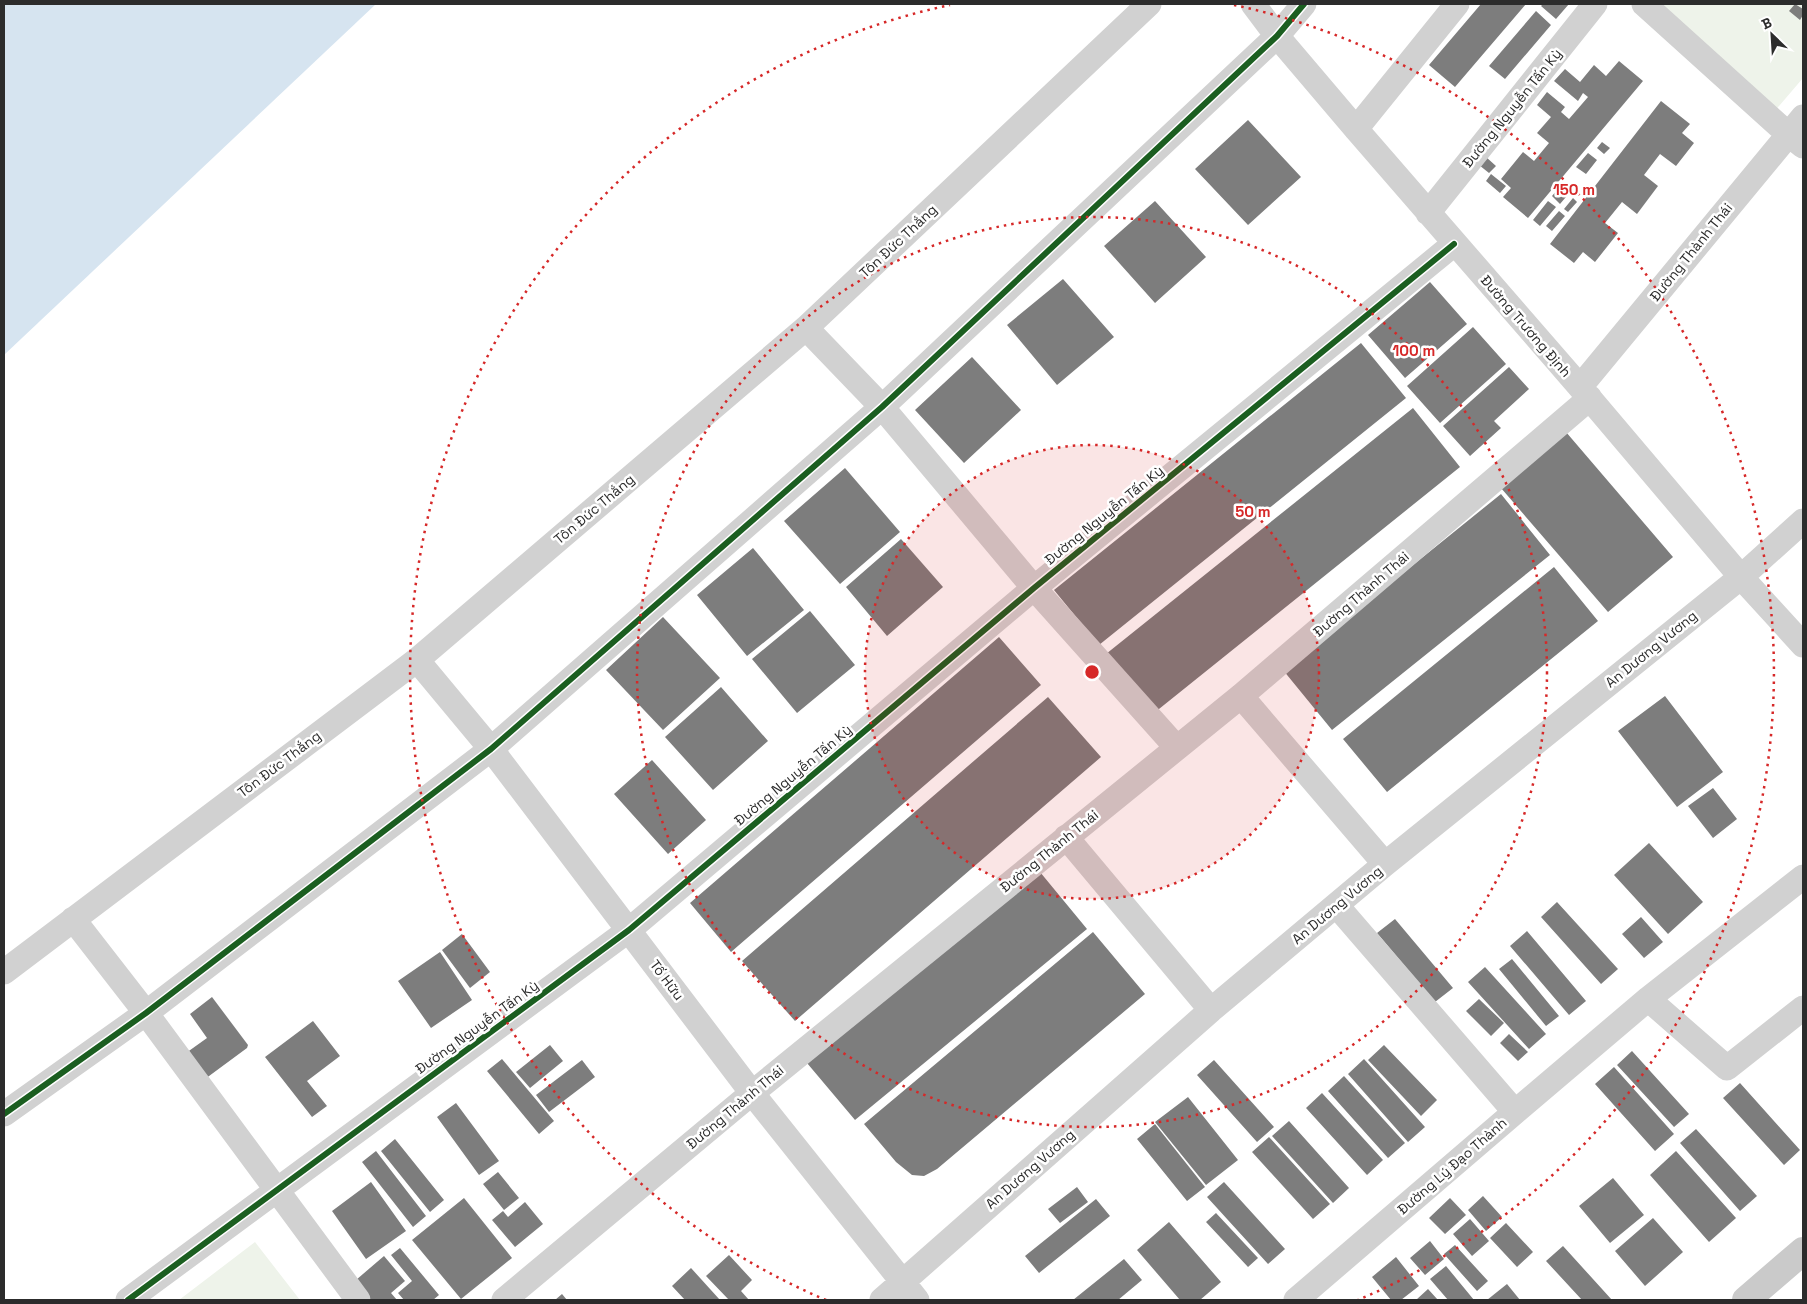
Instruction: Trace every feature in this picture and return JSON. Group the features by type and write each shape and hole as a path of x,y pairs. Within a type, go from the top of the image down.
{"main road":[{"path":"1746,1300 1803,1251"}],"street":[{"name":"Tôn Đức Thắng","path":"4,972 417,660 806,328 1149,4"},
{"name":"Đường Trương Định","path":"1253,4 1277,36 1454,244 1585,393 1741,577 1803,645"},
{"path":"4,1114 146,1013 491,749 882,407 1277,36 1304,4"},
{"path":"1356,129 1457,4"},
{"name":"Đường Nguyễn Tấn Kỳ","path":"1428,213 1595,4"},
{"path":"1644,4 1798,132"},
{"name":"Đường Thành Thái","path":"504,1300 752,1093 1241,696 1585,393 1798,132"},
{"name":"Đường Nguyễn Tấn Kỳ","path":"128,1300 629,930 1034,588 1454,244"},
{"path":"806,328 882,407 1034,588 1176,748"},
{"name":"An Dương Vương","path":"882,1300 909,1291 1211,1010 1385,864 1741,577 1803,521"},
{"name":"Tố Hữu","path":"417,660 491,749 752,1093 909,1291"},
{"path":"1241,696 1385,864"},
{"path":"1066,837 1211,1010"},
{"path":"1515,1112 1648,999 1803,877"},
{"name":"Đường Lý Đạo Thành","path":"1296,1300 1515,1112 1336,906"},
{"path":"73,919 146,1013 358,1300"},
{"path":"1648,999 1727,1068 1803,1008"}],"shaded area":[{"path":"4,4 376,4 4,355"},
{"path":"1646,4 1803,4 1803,78 1773,113"},
{"path":"255,1242 300,1300 179,1300"}],"building":[{"path":"1481,4 1526,4 1455,87 1429,65"},
{"path":"1543,4 1569,4 1556,19 1541,6"},
{"path":"1795,4 1803,9 1803,15 1800,20 1789,11"},
{"path":"1536,11 1551,25 1505,79 1489,66"},
{"path":"1619,61 1643,81 1528,218 1503,197 1511,188 1501,179 1523,152 1534,161 1549,143 1537,133 1551,117 1537,105 1547,92 1565,107 1561,112 1569,119 1588,97 1583,93 1578,101 1554,81 1565,69 1580,82 1594,65 1606,76"},
{"path":"1661,101 1690,124 1682,133 1694,143 1676,166 1660,154 1644,175 1658,186 1637,214 1622,202 1605,223 1618,233 1595,262 1583,252 1574,263 1550,244"},
{"path":"1248,120 1301,177 1248,225 1195,169"},
{"path":"1602,142 1610,148 1604,154 1597,148"},
{"path":"1588,153 1597,160 1586,174 1576,167"},
{"path":"1486,157 1496,166 1489,173 1479,165"},
{"path":"1491,174 1506,186 1500,193 1486,181"},
{"path":"1563,183 1571,191 1560,204 1552,196"},
{"path":"1573,198 1577,202 1568,212 1564,209"},
{"path":"1155,201 1206,257 1155,303 1104,246"},
{"path":"1548,201 1556,207 1540,226 1533,220"},
{"path":"1559,211 1565,216 1552,231 1546,226"},
{"path":"1063,279 1114,337 1057,385 1007,325"},
{"path":"1430,282 1467,324 1405,378 1368,335"},
{"path":"1473,327 1506,364 1440,423 1407,386"},
{"path":"1361,343 1406,398 1099,645 1054,590"},
{"path":"972,357 1021,410 964,463 915,410"},
{"path":"1509,367 1529,389 1494,421 1501,428 1470,456 1443,426"},
{"path":"1413,408 1460,467 1154,713 1106,654"},
{"path":"1566,432 1673,557 1608,612 1501,488"},
{"path":"845,468 900,532 840,584 784,521"},
{"path":"1501,494 1550,555 1332,730 1283,670"},
{"path":"901,539 943,587 887,636 846,587"},
{"path":"753,548 804,610 747,656 697,595"},
{"path":"1554,567 1598,621 1387,792 1343,739"},
{"path":"810,611 855,665 797,713 752,659"},
{"path":"663,617 720,678 663,730 606,670"},
{"path":"999,637 1041,685 731,952 690,903"},
{"path":"721,687 768,741 713,790 665,737"},
{"path":"1665,696 1723,772 1677,807 1618,731"},
{"path":"1048,697 1101,757 795,1021 742,961"},
{"path":"652,760 706,820 668,854 614,794"},
{"path":"1713,788 1737,819 1713,838 1688,806"},
{"path":"1649,843 1703,902 1668,934 1614,875"},
{"path":"1040,872 1087,929 855,1120 807,1063"},
{"path":"1557,902 1618,969 1601,984 1541,917"},
{"path":"1641,917 1663,942 1644,958 1622,934"},
{"path":"1395,919 1453,988 1435,1002 1377,933"},
{"path":"1527,931 1586,1001 1569,1015 1510,946"},
{"path":"1093,932 1145,994 937,1169 924,1176 912,1175 896,1162 864,1124"},
{"path":"462,934 490,972 470,988 442,950"},
{"path":"440,952 472,1000 431,1028 398,981"},
{"path":"1512,959 1559,1016 1546,1026 1499,969"},
{"path":"1485,967 1546,1034 1529,1049 1468,982"},
{"path":"212,997 248,1045 247,1048 205,1079 186,1053 207,1038 190,1014"},
{"path":"1479,999 1504,1023 1491,1036 1466,1011"},
{"path":"313,1021 340,1056 307,1081 327,1106 312,1117 265,1057"},
{"path":"1509,1034 1528,1052 1518,1061 1500,1043"},
{"path":"550,1045 563,1061 530,1088 516,1072"},
{"path":"1384,1045 1437,1100 1421,1116 1368,1060"},
{"path":"1632,1051 1689,1114 1674,1127 1617,1065"},
{"path":"502,1059 554,1121 539,1134 487,1071"},
{"path":"1364,1059 1425,1127 1408,1142 1348,1074"},
{"path":"582,1060 595,1077 549,1112 536,1095"},
{"path":"1214,1060 1274,1127 1257,1142 1197,1075"},
{"path":"1614,1067 1674,1134 1655,1151 1595,1084"},
{"path":"1344,1076 1405,1143 1388,1158 1328,1091"},
{"path":"1740,1083 1800,1150 1784,1165 1723,1098"},
{"path":"1322,1093 1383,1160 1367,1175 1306,1108"},
{"path":"1188,1097 1238,1160 1206,1185 1155,1122"},
{"path":"456,1103 499,1161 479,1175 437,1117"},
{"path":"1289,1121 1349,1188 1333,1203 1272,1136"},
{"path":"1155,1124 1205,1187 1187,1201 1137,1139"},
{"path":"1696,1129 1757,1196 1740,1211 1680,1143"},
{"path":"1269,1137 1330,1204 1313,1219 1252,1152"},
{"path":"395,1139 444,1200 430,1212 381,1151"},
{"path":"376,1151 426,1216 413,1227 362,1162"},
{"path":"1676,1151 1736,1218 1709,1242 1650,1175"},
{"path":"498,1172 519,1198 504,1210 483,1184"},
{"path":"1613,1178 1644,1215 1610,1243 1579,1206"},
{"path":"371,1182 406,1231 366,1259 332,1211"},
{"path":"1224,1182 1285,1249 1268,1264 1207,1197"},
{"path":"1077,1187 1088,1202 1060,1223 1048,1209"},
{"path":"1483,1196 1502,1217 1486,1231 1468,1210"},
{"path":"464,1198 512,1258 461,1299 412,1240"},
{"path":"1450,1198 1466,1215 1445,1234 1429,1218"},
{"path":"1096,1199 1110,1216 1039,1273 1025,1256"},
{"path":"525,1202 543,1224 515,1247 492,1220 503,1211 508,1217"},
{"path":"1216,1213 1258,1258 1248,1267 1206,1222"},
{"path":"1653,1218 1683,1252 1645,1286 1615,1251"},
{"path":"1470,1219 1489,1241 1472,1256 1453,1234"},
{"path":"1169,1222 1221,1282 1200,1300 1180,1300 1137,1250"},
{"path":"1506,1223 1533,1252 1517,1267 1490,1238"},
{"path":"1430,1241 1444,1259 1425,1275 1410,1258"},
{"path":"1455,1245 1488,1281 1477,1291 1444,1254"},
{"path":"1563,1246 1612,1300 1582,1300 1546,1261"},
{"path":"400,1248 439,1295 433,1300 404,1300 398,1293 412,1281 391,1255"},
{"path":"729,1255 752,1280 741,1291 749,1300 729,1300 706,1276"},
{"path":"384,1256 405,1281 391,1293 397,1300 361,1300 349,1286"},
{"path":"1396,1257 1419,1286 1401,1300 1391,1300 1372,1277"},
{"path":"1124,1259 1142,1280 1118,1300 1073,1300"},
{"path":"1446,1266 1474,1300 1448,1300 1430,1279"},
{"path":"691,1268 720,1300 685,1300 672,1286"},
{"path":"1507,1284 1520,1300 1487,1300"},
{"path":"1428,1289 1438,1300 1416,1300"},
{"path":"562,1294 567,1300 555,1300"}],"cycle path":[{"path":"4,1114 146,1013 491,749 882,407 1277,36 1304,4"},
{"path":"128,1300 629,930 1034,588 1454,244"}]}
